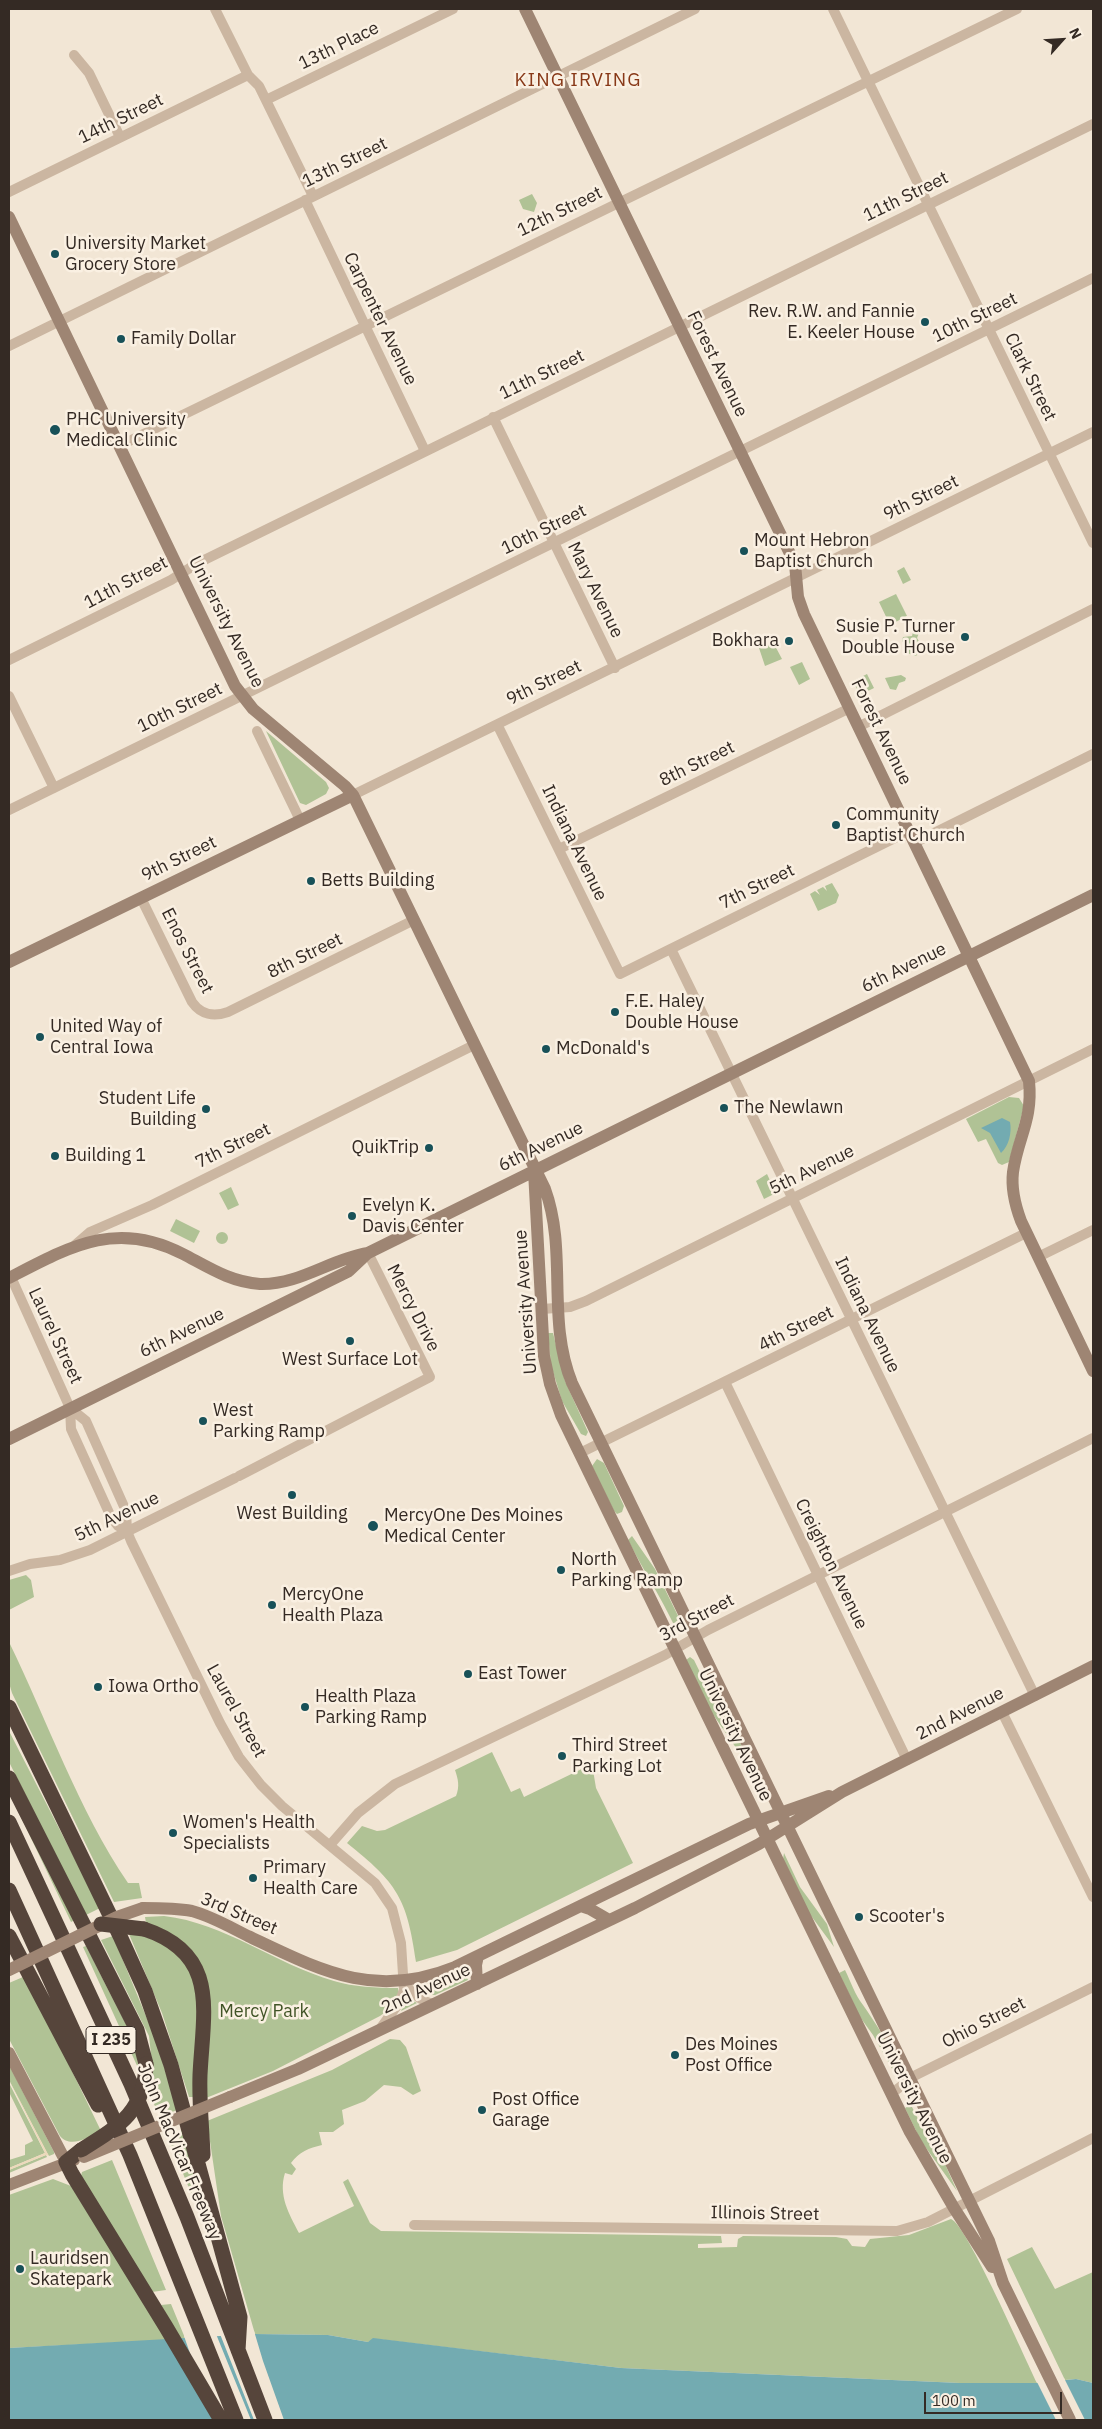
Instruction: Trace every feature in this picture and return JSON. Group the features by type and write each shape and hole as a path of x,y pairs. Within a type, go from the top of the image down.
{"highway":[{"path":"9,1707 145,1991 171,2065 240,2317 238,2350"},
{"path":"9,1778 137,2030 144,2048 146,2064 142,2092 132,2111 112,2130 82,2153 66,2162 202,2385 221,2420"},
{"name":"John MacVicar Freeway","path":"9,1822 131,2084 205,2262 265,2420"},
{"name":"I 235","path":"9,1890 87,2057 174,2264 236,2420"},
{"path":"101,1924 144,1929 169,1939 187,1954 194,1963 202,1984 203,2023 200,2095 205,2186"},
{"path":"9,1936 153,2213"}],"main road":[{"name":"Forest Avenue","path":"525,9 795,564 798,597 804,614 1030,1081 1029,1118 1016,1159 1013,1182 1016,1208 1026,1233 1093,1371"},
{"name":"University Avenue","path":"9,218 180,573 242,696 253,708 345,786 353,795 534,1170 545,1189 551,1211 556,1271 556,1308 565,1364 600,1444 970,2200 989,2241 1003,2283"},
{"name":"9th Street","path":"9,962 353,795"},
{"name":"6th Avenue","path":"9,1439 349,1271 368,1253 1093,895"},
{"name":"University Avenue","path":"534,1170 533,1188 539,1229 544,1356 550,1384 561,1415 921,2154 1003,2283 1070,2420"},
{"path":"74,1245 121,1238 154,1242 226,1277 259,1284 296,1279 344,1258 368,1253"},
{"name":"7th Street","path":"10,1277 74,1245"},
{"name":"2nd Avenue","path":"82,2153 230,2098 298,2069 610,1920 767,1840 842,1792 1093,1666"},
{"name":"2nd Avenue","path":"403,1980 443,1972 758,1821 779,1812 842,1792"},
{"path":"581,1906 610,1920"},
{"name":"3rd Street","path":"9,1970 101,1924 142,1908 192,1911 335,1975 362,1980 403,1980"},
{"path":"477,1984 476,1965 478,1956"},
{"path":"9,2052 66,2162 9,2185"}],"street":[{"name":"Carpenter Avenue","path":"215,9 248,75 259,86 266,100 365,326 425,451"},
{"name":"13th Place","path":"266,100 453,9"},
{"name":"13th Street","path":"9,346 558,76 682,11 695,9"},
{"name":"Clark Street","path":"833,9 1093,543"},
{"name":"12th Street","path":"119,446 1016,9"},
{"path":"74,54 89,73 120,137"},
{"name":"14th Street","path":"9,192 248,75"},
{"name":"11th Street","path":"9,660 493,417 1093,124"},
{"name":"10th Street","path":"9,810 1093,278"},
{"name":"Mary Avenue","path":"493,417 615,668"},
{"name":"9th Street","path":"353,795 498,726 1093,432"},
{"path":"858,727 1093,610"},
{"path":"9,696 54,788"},
{"name":"8th Street","path":"559,849 850,708"},
{"name":"Indiana Avenue","path":"498,726 620,974"},
{"path":"257,731 300,820"},
{"name":"7th Street","path":"620,974 670,949 1093,754"},
{"name":"Enos Street","path":"141,898 192,1002 201,1011 209,1014"},
{"name":"8th Street","path":"209,1014 228,1012 414,920"},
{"name":"Indiana Avenue","path":"670,949 1035,1696"},
{"name":"7th Street","path":"74,1245 90,1232 152,1205 474,1046"},
{"name":"5th Avenue","path":"542,1309 570,1307 586,1301 1093,1050"},
{"path":"1038,1257 1093,1230"},
{"name":"4th Street","path":"580,1453 1026,1233"},
{"name":"Mercy Drive","path":"368,1253 430,1377"},
{"name":"Laurel Street","path":"10,1277 70,1408 71,1429 111,1517 118,1526 127,1531"},
{"name":"5th Avenue","path":"9,1571 81,1553 237,1477 430,1377"},
{"name":"Creighton Avenue","path":"724,1382 907,1760"},
{"name":"Laurel Street","path":"70,1408 86,1421 126,1511 127,1531 199,1680 239,1757 261,1785 282,1806 365,1873 385,1895 398,1926 403,1980 402,1997 378,2031"},
{"name":"3rd Street","path":"330,1845 358,1813 395,1784 675,1650 818,1575 1093,1438"},
{"path":"1002,1712 1093,1898"},
{"path":"403,1980 420,2000 434,2004"},
{"name":"Ohio Street","path":"892,2093 910,2079 1093,1986"},
{"name":"Illinois Street","path":"414,2225 883,2232 918,2226 1093,2138"}],"green space":[{"path":"532,194 537,203 534,212 523,209 519,200"},
{"path":"904,567 911,580 903,584 897,571"},
{"path":"896,594 907,616 890,625 879,602"},
{"path":"917,630 919,633 917,638 920,643 920,651 916,656 907,653 908,649 902,641 903,637 912,636 913,632"},
{"path":"767,641 773,642 782,659 765,666 759,648"},
{"path":"802,662 810,679 799,685 790,667"},
{"path":"867,674 874,688 860,695 853,681"},
{"path":"901,675 906,678 905,681 899,683 896,690 890,689 885,678"},
{"path":"266,731 326,782 329,788 326,794 306,805 300,803"},
{"path":"832,883 839,895 836,903 818,911 810,894 815,891 820,895 817,890 823,887 827,891 825,886"},
{"path":"1009,1097 1019,1098 1024,1106 1009,1162 1002,1165 998,1163 986,1139 978,1142 966,1119"},
{"path":"767,1174 776,1193 764,1199 756,1181"},
{"path":"231,1187 239,1205 228,1210 219,1193"},
{"path":"176,1219 200,1231 194,1243 170,1231"},
{"path":"220,1232 224,1232 228,1238 224,1244 220,1244 216,1240 216,1236"},
{"path":"548,1333 553,1333 565,1381 588,1432 586,1436 581,1434 562,1401 551,1365"},
{"path":"597,1459 604,1463 624,1506 622,1512 617,1514 614,1511 592,1466"},
{"path":"632,1536 655,1569 682,1624 679,1629 675,1627 628,1540"},
{"path":"26,1575 31,1580 34,1597 9,1610 9,1580"},
{"path":"9,1642 64,1765 94,1825 128,1883 139,1883 142,1898 114,1902 12,1693 9,1683"},
{"path":"690,1657 694,1660 751,1764 765,1802 743,1758 712,1713 686,1660"},
{"path":"9,1731 100,1908 86,1915 9,1762"},
{"path":"492,1752 511,1792 520,1788 524,1797 592,1764 596,1788 633,1863 457,1950 416,1962 408,1922 397,1894 378,1869 347,1843 362,1826 377,1831 385,1830 456,1796 458,1783 455,1770"},
{"path":"9,1792 75,1920 71,1922"},
{"path":"784,1853 800,1887 827,1924 834,1947 809,1913 783,1859"},
{"name":"Mercy Park","path":"164,1916 186,1920 229,1935 312,1974 349,1985 398,1988 399,1994 388,2010 380,2016 273,2071 206,2098 199,1962 189,1948 177,1937 146,1923 145,1917"},
{"path":"129,1934 149,1938 167,1947 182,1960 193,1977 198,2002 194,2097 189,2097 162,2013"},
{"path":"113,1936 157,2043 177,2110 160,2117 148,2091 152,2063 149,2036 101,1940"},
{"path":"86,1946 135,2042 139,2070 83,1947"},
{"path":"845,1970 858,1997 890,2049 896,2067 895,2074 873,2035 860,2017 839,1973"},
{"path":"464,1971 468,1980 435,1995 421,1994 414,1988"},
{"path":"23,1977 56,2038 101,2131 80,2141 69,2142 60,2136 9,2039 9,1983"},
{"path":"407,1997 417,2003 401,2011"},
{"path":"390,2039 400,2040 406,2047 421,2091 413,2095 401,2087 384,2085 365,2101 342,2110 344,2124 333,2132 319,2132 322,2145 305,2151 294,2159 291,2163 296,2169 292,2175 285,2173 283,2189 286,2204 299,2233 354,2206 343,2182 348,2179 370,2223 381,2231 721,2236 722,2243 698,2244 698,2248 737,2247 738,2239 743,2236 836,2237 847,2239 852,2246 865,2247 870,2239 909,2235 951,2219 959,2227 970,2244 1037,2383 960,2383 621,2368 377,2339 368,2342 328,2335 255,2334 221,2216 207,2121 332,2070"},
{"path":"9,2065 54,2154 49,2156 47,2153 9,2080"},
{"path":"9,2083 45,2153 9,2168 9,2160 25,2155 25,2145 33,2141 9,2092"},
{"path":"911,2105 925,2133 940,2153 957,2191 921,2141 905,2108"},
{"path":"183,2130 208,2226 205,2227 168,2137"},
{"path":"46,2155 47,2157 9,2173 9,2170"},
{"path":"112,2160 166,2290 152,2292 81,2176 82,2172"},
{"path":"53,2179 71,2186 167,2340 9,2348 9,2195"},
{"path":"1032,2247 1055,2289 1093,2272 1093,2383 1076,2379 1065,2380 1007,2259"},
{"path":"171,2304 185,2338 181,2339 161,2305"}],"shaded area":[{"path":"9,2080 49,2156 46,2155 9,2170 9,2168 45,2153"}],"water":[{"path":"1002,1118 1010,1122 1011,1130 1008,1143 1001,1153 990,1133 981,1128"},
{"path":"255,2334 328,2335 368,2342 373,2338 621,2368 960,2383 1037,2383 1076,2379 1093,2383 1093,2420 9,2420 9,2348"}],"pier":[{"path":"254,2331 284,2420 254,2420 220,2334"},
{"path":"216,2334 251,2420 213,2420 184,2336"},
{"path":"1064,2378 1085,2420 1056,2420 1036,2380"}],"place":[{"name":"University Market Grocery Store","path":"55,254"},
{"name":"Rev. R.W. and Fannie E. Keeler House","path":"925,322"},
{"name":"Family Dollar","path":"121,339"},
{"name":"PHC University Medical Clinic","path":"55,430"},
{"name":"Mount Hebron Baptist Church","path":"744,551"},
{"name":"Susie P. Turner Double House","path":"965,637"},
{"name":"Bokhara","path":"789,641"},
{"name":"Community Baptist Church","path":"836,825"},
{"name":"Betts Building","path":"311,881"},
{"name":"F.E. Haley Double House","path":"615,1012"},
{"name":"United Way of Central Iowa","path":"40,1037"},
{"name":"McDonald's","path":"546,1049"},
{"name":"The Newlawn","path":"724,1108"},
{"name":"Student Life Building","path":"206,1109"},
{"name":"QuikTrip","path":"429,1148"},
{"name":"Building 1","path":"55,1156"},
{"name":"Evelyn K. Davis Center","path":"352,1216"},
{"name":"West Surface Lot","path":"350,1341"},
{"name":"West Parking Ramp","path":"203,1421"},
{"name":"West Building","path":"292,1495"},
{"name":"MercyOne Des Moines Medical Center","path":"373,1526"},
{"name":"North Parking Ramp","path":"561,1570"},
{"name":"MercyOne Health Plaza","path":"272,1605"},
{"name":"East Tower","path":"468,1674"},
{"name":"Iowa Ortho","path":"98,1687"},
{"name":"Health Plaza Parking Ramp","path":"305,1707"},
{"name":"Third Street Parking Lot","path":"562,1756"},
{"name":"Women's Health Specialists","path":"173,1833"},
{"name":"Primary Health Care","path":"253,1878"},
{"name":"Scooter's","path":"859,1917"},
{"name":"Des Moines Post Office","path":"675,2055"},
{"name":"Post Office Garage","path":"482,2110"},
{"name":"Lauridsen Skatepark","path":"20,2269"}],"district":[{"name":"KING IRVING","path":"578,81"}]}
